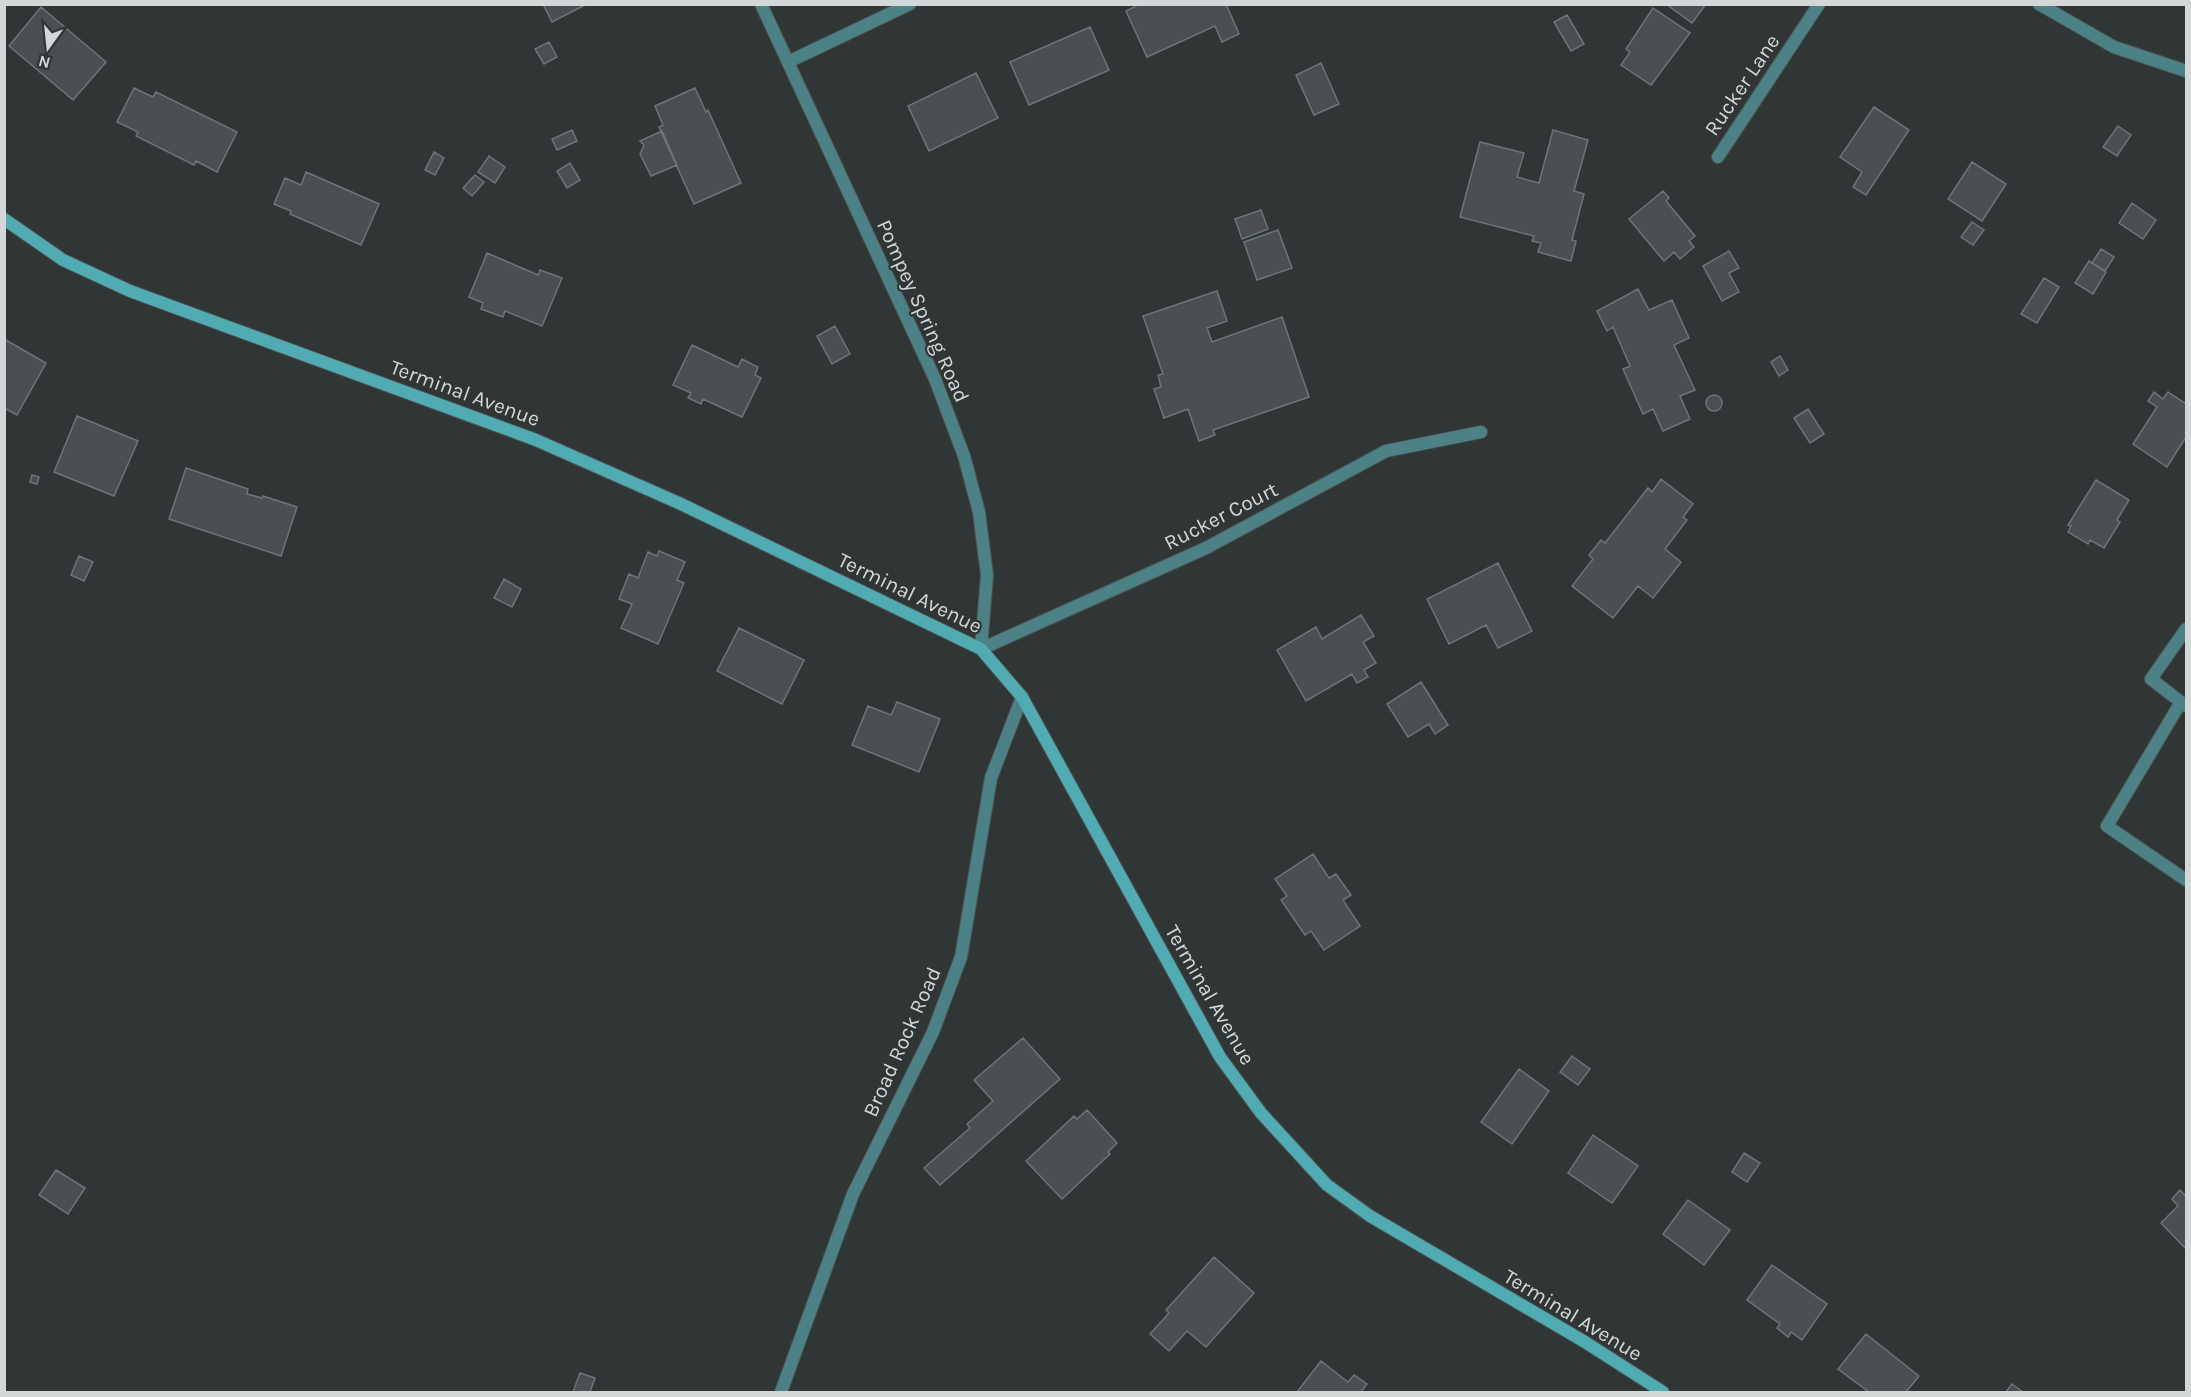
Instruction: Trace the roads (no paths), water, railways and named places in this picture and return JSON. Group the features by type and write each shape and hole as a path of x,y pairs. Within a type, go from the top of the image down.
{"street":[{"name":"Pompey Spring Road","path":"761,4 935,379 964,456 979,512 987,575 981,649"},
{"path":"788,62 910,4"},
{"name":"Rucker Lane","path":"1718,157 1819,4"},
{"path":"2039,4 2114,47 2187,71"},
{"name":"Terminal Avenue","path":"4,219 63,260 130,291 536,440 681,504 981,649 1022,697 1220,1057 1262,1113 1328,1185 1370,1216 1585,1342 1663,1392"},
{"name":"Rucker Court","path":"981,649 1206,548 1386,451 1481,432"},
{"path":"2187,630 2151,679 2184,704 2108,826 2187,880"},
{"name":"Broad Rock Road","path":"781,1392 853,1194 933,1032 961,957 991,778 1022,697"}]}
